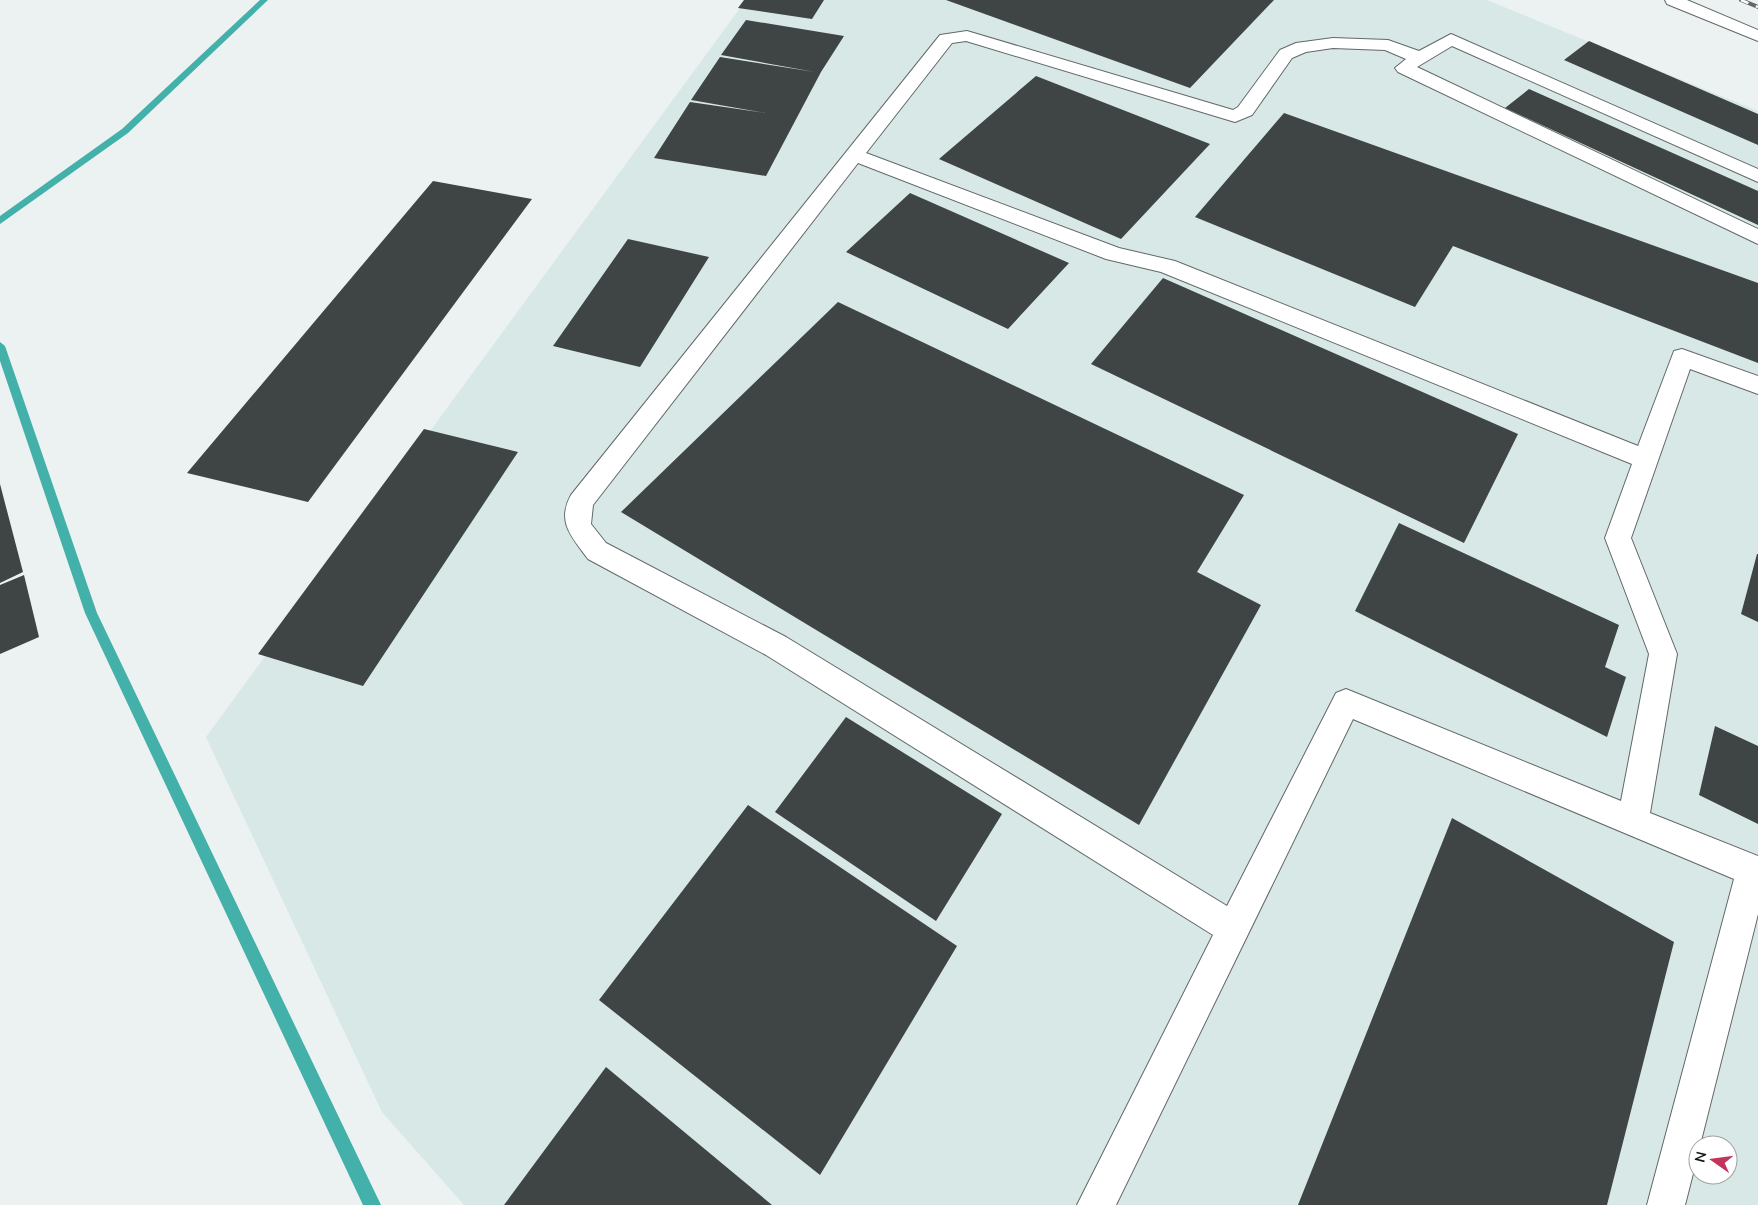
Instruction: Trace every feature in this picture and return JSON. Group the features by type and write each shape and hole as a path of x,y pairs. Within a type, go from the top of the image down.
{"lane":[{"path":"1673,0 1758,36"},
{"path":"1234,928 776,646 597,551 578,526 580,502 946,39 966,36 1235,116 1245,111 1286,54 1302,47 1333,43 1388,45 1420,58"},
{"path":"1758,176 1450,40 1404,68 1758,237"},
{"path":"854,155 1114,254 1167,266 1646,459"},
{"path":"1633,821 1663,654 1618,538 1682,357 1758,385"},
{"path":"1096,1205 1346,702 1755,871 1666,1205"}],"shaded area":[{"path":"746,0 1487,0 1758,111 1758,1205 464,1205 382,1112 206,737"}],"building":[{"path":"744,0 824,0 812,19 738,8"},
{"path":"946,0 1274,0 1190,88"},
{"path":"746,20 844,36 821,72 766,176 654,158 690,102 766,113 691,100 720,57 815,72 721,55"},
{"path":"1589,41 1758,114 1758,145 1564,60"},
{"path":"1036,76 1210,144 1121,239 939,159"},
{"path":"1529,89 1758,191 1758,225 1505,108"},
{"path":"1284,113 1758,283 1758,363 1453,246 1415,307 1195,217"},
{"path":"433,181 532,199 308,502 187,473"},
{"path":"910,193 1069,263 1008,329 846,252"},
{"path":"628,239 709,257 640,367 553,346"},
{"path":"1163,278 1518,434 1464,543 1091,364"},
{"path":"838,302 1244,495 1197,572 1261,605 1139,825 621,512"},
{"path":"424,429 518,452 363,686 258,654"},
{"path":"0,484 23,572 0,583"},
{"path":"1399,523 1619,625 1605,667 1626,677 1607,737 1355,611"},
{"path":"1758,554 1758,622 1741,614"},
{"path":"24,575 39,637 0,654 0,585"},
{"path":"846,717 1002,814 936,921 775,812"},
{"path":"1715,726 1758,746 1758,824 1699,795"},
{"path":"748,805 957,946 820,1175 599,1000"},
{"path":"1452,818 1674,942 1607,1205 1298,1205"},
{"path":"606,1067 772,1205 504,1205"}],"waterway":[{"path":"0,221 125,131 264,0"},
{"path":"0,346 91,613 372,1205"}],"railway":[{"path":"1741,0 1758,7"}]}
